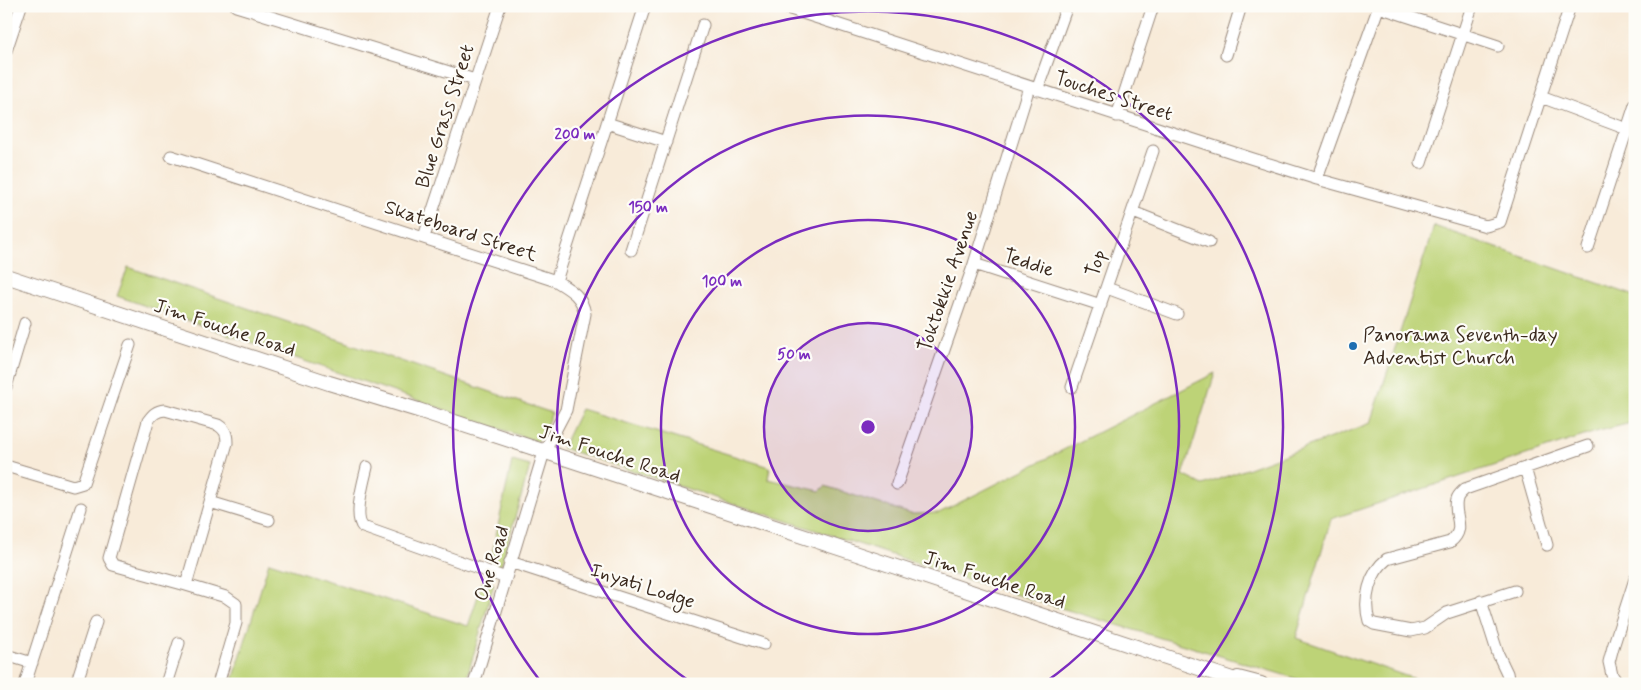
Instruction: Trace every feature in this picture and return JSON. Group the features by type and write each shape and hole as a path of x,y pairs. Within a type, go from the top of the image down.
{"street":[{"path":"6,51 21,6"},
{"path":"236,6 475,80"},
{"name":"Blue Grass Street","path":"424,237 500,6"},
{"path":"556,281 645,6"},
{"name":"Touches Street","path":"781,6 1033,89 1317,179 1486,226 1500,222 1541,97"},
{"name":"Toktokkie Avenue","path":"897,484 1033,89 1067,6"},
{"path":"1117,116 1153,6"},
{"path":"1226,56 1241,6"},
{"path":"1421,163 1472,6"},
{"path":"1570,6 1541,97 1631,130"},
{"path":"1317,179 1379,7 1498,46"},
{"path":"631,250 703,26"},
{"path":"1588,248 1631,130 1635,105"},
{"path":"607,123 666,142"},
{"name":"Top","path":"1072,387 1152,151"},
{"name":"Skateboard Street","path":"171,156 556,281 578,296 585,314 566,410 544,452"},
{"path":"1132,212 1209,242"},
{"name":"Teddie","path":"974,264 1101,305"},
{"name":"Jim Fouche Road","path":"6,276 1247,684"},
{"path":"1107,288 1177,314"},
{"path":"6,386 25,323"},
{"path":"6,466 73,486 83,483 130,345"},
{"path":"186,584 227,443 227,436 224,430 218,426 165,410 154,413 148,421 109,558 113,565 186,584 226,597 232,601 237,607 236,623 218,684"},
{"path":"1515,591 1447,613 1425,628 1411,631 1374,624 1369,621 1365,602 1375,574 1381,564 1387,560 1450,542 1456,537 1459,529 1456,506 1457,497 1465,489 1588,446"},
{"name":"One Road","path":"474,684 544,452"},
{"path":"367,467 360,500 359,517 364,527 506,578"},
{"path":"1525,468 1547,545"},
{"path":"210,502 269,520"},
{"path":"25,684 81,508"},
{"name":"Inyati Lodge","path":"510,562 764,644"},
{"path":"1618,684 1612,675 1609,662 1635,579"},
{"path":"1481,601 1498,654 1507,673 1509,684"},
{"path":"76,684 96,622"},
{"path":"166,684 178,643"},
{"path":"6,655 32,663"},
{"name":"Jim Fouche Road","path":"1201,668 1261,684"}],"green space":[{"path":"1434,226 1635,296 1635,422 1599,431 1331,519 1296,638 1429,684 1314,684 994,588 562,448 581,409 770,467 768,479 820,491 825,486 911,514 939,513 1215,373 1183,475 1203,485 1371,423"},
{"path":"128,267 552,413 538,442 117,296"},
{"path":"512,461 530,466 501,566 490,563"},
{"path":"269,562 468,626 483,581 494,584 465,684 232,684"}],"place":[{"name":"Panorama Seventh-day Adventist Church","path":"1353,346"}]}
